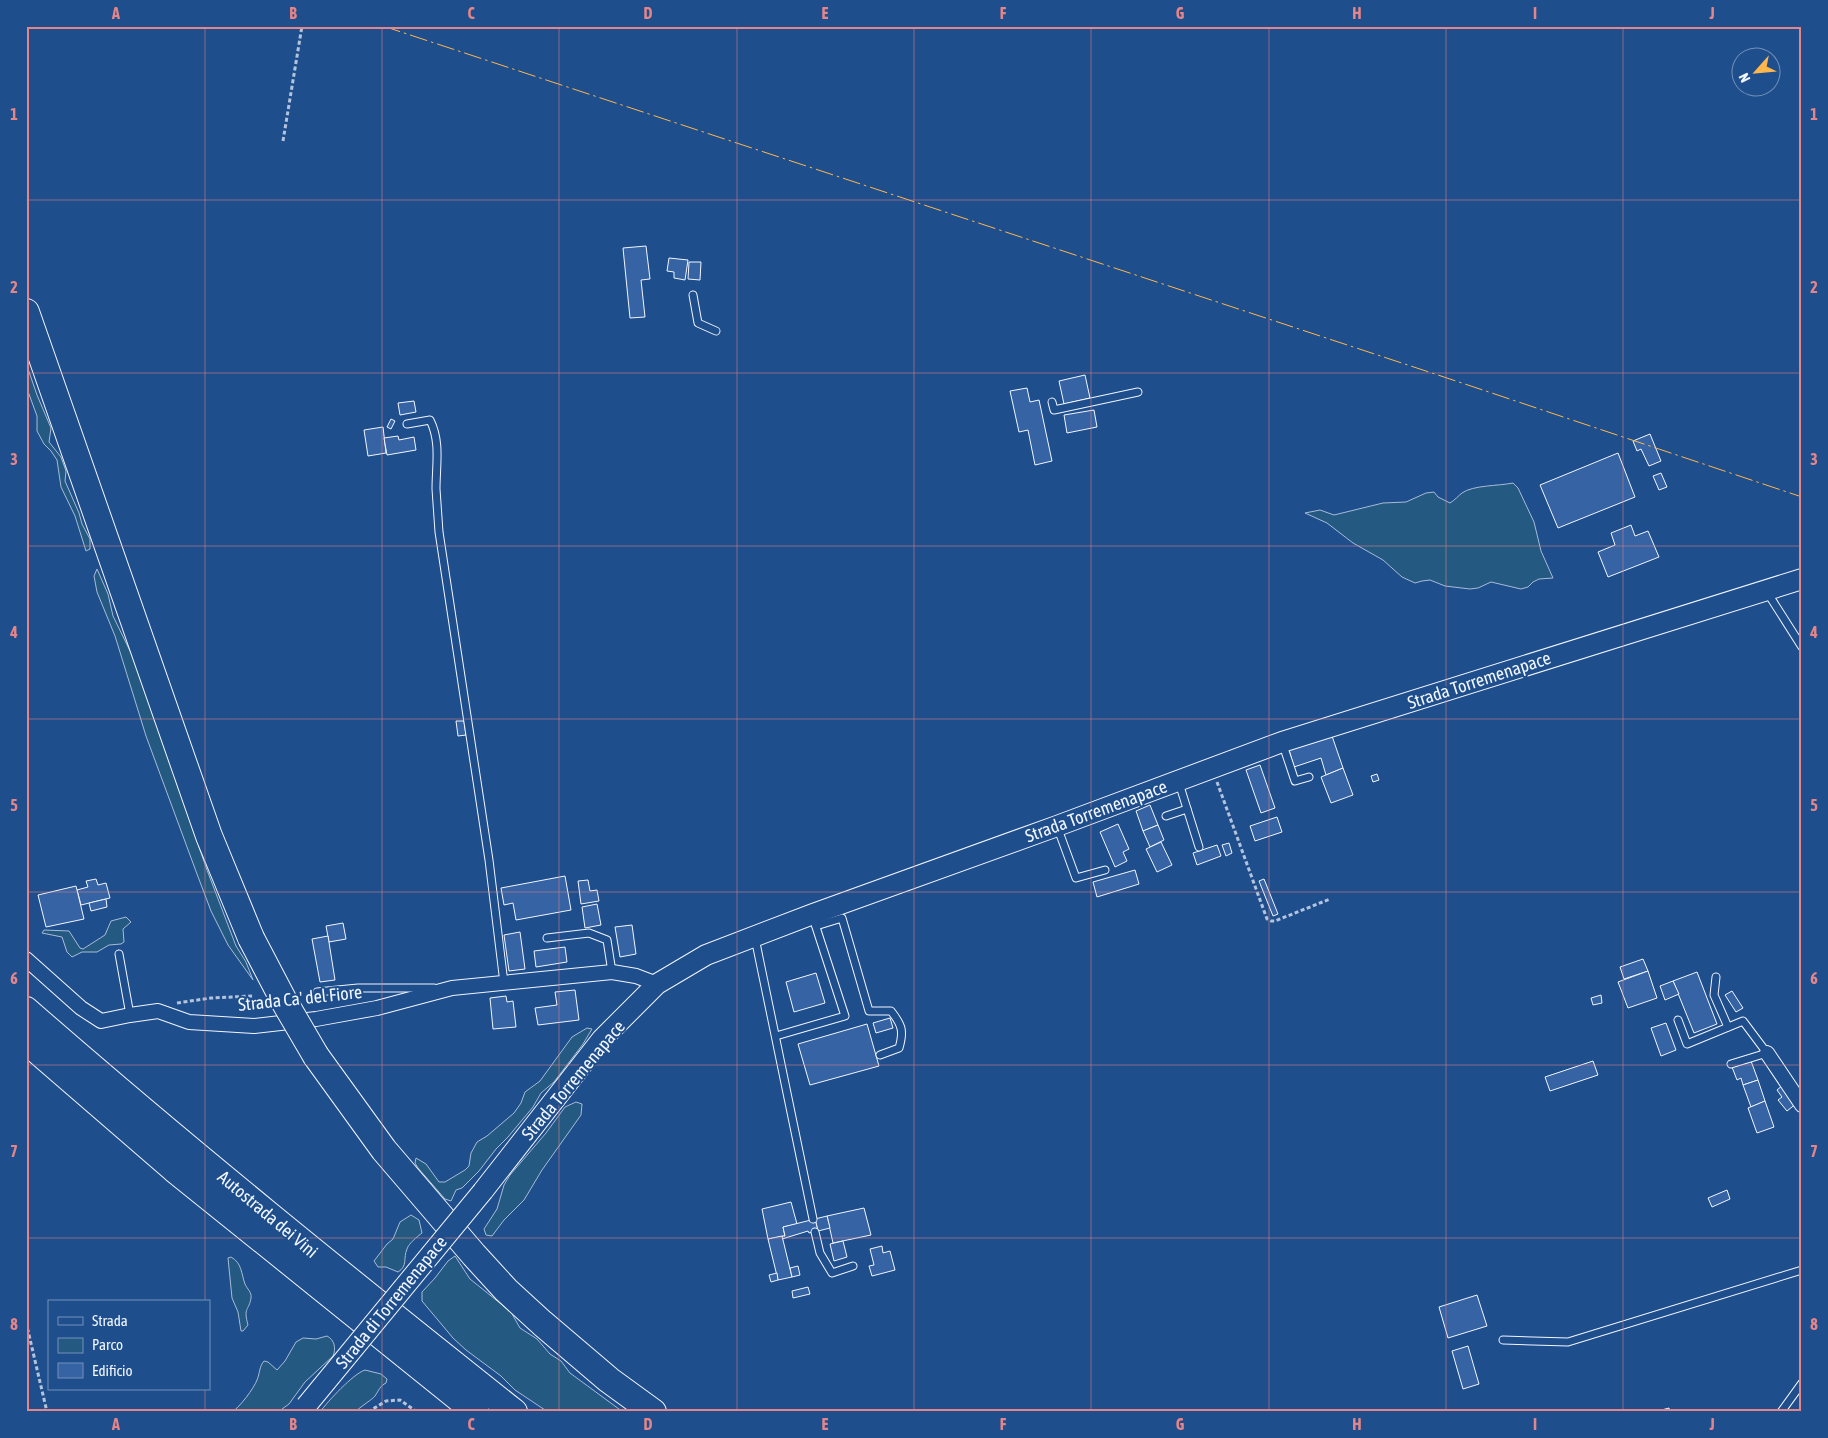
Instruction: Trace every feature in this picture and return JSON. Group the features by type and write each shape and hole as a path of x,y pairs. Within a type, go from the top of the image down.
{"highway":[{"path":"26,312 209,836 251,938 285,1003 316,1056 384,1150 474,1256 506,1290 542,1323 609,1380 653,1412"},
{"name":"Autostrada dei Vini","path":"26,1010 103,1077 356,1287 514,1412"},
{"name":"Autostrada dei Vini","path":"26,1041 174,1169 476,1412"}],"street":[{"name":"Strada Torremenapace","path":"483,1191 602,1039 658,984 706,955 754,936 814,920 1282,742 1802,578"},
{"name":"Strada Ca' del Fiore","path":"26,959 81,1008 101,1021 158,1011 189,1022 254,1026 316,1019 377,1008 452,988 612,972 636,976 658,984"},
{"path":"1767,1053 1802,1105"},
{"name":"Strada di Torremenapace","path":"303,1409 483,1191"}],"lane":[{"path":"694,295 698,324 716,330"},
{"path":"1052,402 1054,410 1138,392"},
{"path":"408,424 430,420 435,430 438,455 436,487 439,532 489,860 504,983"},
{"path":"1766,590 1802,647"},
{"path":"1282,742 1296,781 1309,777"},
{"path":"1178,780 1199,847"},
{"path":"1166,816 1187,809"},
{"path":"1057,826 1076,878 1105,870"},
{"path":"776,1036 845,1016 814,920 842,918 869,1011 890,1011 898,1020 903,1034 899,1048 880,1055"},
{"path":"547,938 589,933 607,940 612,972"},
{"path":"754,936 813,1219"},
{"path":"119,954 130,1015"},
{"path":"1716,977 1714,995 1728,1027"},
{"name":"Strada Ca' del Fiore","path":"317,992 358,988 452,988"},
{"path":"1678,1020 1687,1044 1743,1021 1767,1053 1731,1064"},
{"path":"815,1232 820,1253 832,1273 852,1266"},
{"path":"1503,1340 1568,1342 1802,1270"},
{"path":"1781,1412 1802,1383"}],"path":[{"path":"283,141 302,26"},
{"path":"1212,768 1267,919 1275,921 1330,899"},
{"path":"158,1011 178,1002 253,996"},
{"path":"26,1322 47,1412"},
{"path":"368,1412 386,1401 400,1400 417,1412"}],"green space":[{"path":"26,363 51,428 49,442 61,457 66,471 65,481 90,539 90,549 86,551 75,516 61,487 57,460 44,444 37,431 37,416 26,386"},
{"path":"1513,483 1518,488 1534,522 1541,551 1553,578 1539,579 1528,587 1521,589 1491,582 1478,588 1470,589 1445,586 1430,580 1415,583 1402,577 1383,560 1353,543 1327,523 1305,513 1320,510 1334,515 1383,503 1406,502 1426,493 1434,492 1438,497 1450,503 1462,493 1473,488"},
{"path":"97,569 108,594 113,616 133,657 207,870 236,946 246,962 253,980 228,945 211,911 146,736 115,636 97,592 94,576"},
{"path":"126,917 131,922 123,929 124,942 109,945 97,952 82,952 72,957 67,952 62,937 42,933 44,930 69,931 80,948 83,949 105,935 111,921"},
{"path":"587,1028 592,1029 554,1082 541,1093 533,1107 479,1171 462,1188 456,1190 451,1201 445,1199 418,1168 415,1163 416,1158 426,1164 439,1182 445,1182 465,1170 469,1166 471,1153 477,1142 514,1113 521,1103 525,1092 540,1081 572,1037"},
{"path":"576,1102 582,1104 581,1115 542,1170 524,1200 504,1220 492,1236 486,1235 484,1229 497,1209 504,1185 510,1175 546,1133 565,1107"},
{"path":"411,1215 419,1220 422,1233 408,1247 403,1267 398,1272 386,1267 378,1267 374,1261 393,1239 400,1222"},
{"path":"455,1256 470,1279 511,1312 520,1328 537,1339 550,1354 561,1361 570,1373 623,1412 548,1412 515,1390 501,1376 453,1338 422,1301 422,1292 448,1261"},
{"path":"231,1257 239,1265 251,1296 246,1312 248,1325 243,1331 241,1331 238,1312 232,1298 228,1258"},
{"path":"327,1336 334,1345 333,1356 305,1382 289,1404 278,1412 232,1412 243,1402 253,1388 264,1361 277,1370 285,1361 296,1342 303,1338 316,1339"},
{"path":"365,1370 381,1374 387,1379 386,1383 374,1397 355,1412 320,1412 348,1382"}],"building":[{"path":"646,246 650,279 641,280 645,317 630,318 623,248"},
{"path":"669,258 688,260 685,280 674,278 674,272 667,271"},
{"path":"689,262 701,262 700,280 688,279"},
{"path":"1085,375 1090,398 1064,404 1059,381"},
{"path":"1027,388 1030,402 1039,400 1052,461 1035,465 1028,430 1019,432 1010,391"},
{"path":"414,401 416,412 400,415 398,403"},
{"path":"1094,410 1097,427 1067,433 1064,415"},
{"path":"391,419 395,421 391,429 387,427"},
{"path":"383,427 386,453 368,456 364,430"},
{"path":"1650,434 1661,461 1649,466 1641,449 1637,451 1633,441"},
{"path":"398,436 399,440 414,437 416,450 387,455 384,438"},
{"path":"1618,453 1635,497 1558,528 1540,485"},
{"path":"1661,473 1667,487 1659,490 1653,476"},
{"path":"1631,525 1635,536 1648,531 1659,557 1608,577 1598,552 1615,545 1611,533"},
{"path":"456,721 464,721 466,735 458,736"},
{"path":"1332,736 1343,768 1326,775 1321,758 1294,767 1289,750"},
{"path":"1260,765 1275,808 1261,813 1246,770"},
{"path":"1343,768 1353,795 1331,803 1321,777"},
{"path":"1377,774 1379,780 1373,782 1371,776"},
{"path":"1150,805 1158,825 1143,831 1136,811"},
{"path":"1277,817 1282,832 1255,841 1250,826"},
{"path":"1118,824 1129,849 1123,852 1127,861 1115,867 1100,832"},
{"path":"1158,825 1164,840 1150,847 1143,831"},
{"path":"1161,842 1172,865 1157,872 1146,849"},
{"path":"1229,843 1232,853 1226,856 1222,845"},
{"path":"1217,845 1221,856 1197,865 1193,853"},
{"path":"1135,870 1139,884 1097,897 1093,882"},
{"path":"565,876 571,910 516,920 513,903 504,905 501,888"},
{"path":"96,879 98,885 106,883 110,898 81,905 77,890 88,887 86,881"},
{"path":"1264,879 1278,914 1273,916 1259,881"},
{"path":"588,880 590,891 597,890 599,901 581,904 578,881"},
{"path":"76,886 84,919 46,927 38,895"},
{"path":"106,899 107,907 91,911 89,903"},
{"path":"597,904 601,925 585,928 582,907"},
{"path":"343,923 346,939 329,942 326,926"},
{"path":"632,925 636,954 620,957 615,927"},
{"path":"520,932 525,969 509,971 504,935"},
{"path":"328,936 335,980 320,982 312,939"},
{"path":"565,947 567,962 536,967 534,951"},
{"path":"1643,959 1648,971 1624,979 1620,967"},
{"path":"1648,971 1657,998 1628,1008 1618,982"},
{"path":"1697,972 1717,1024 1694,1033 1673,981"},
{"path":"816,973 825,1003 794,1012 786,982"},
{"path":"1673,981 1679,994 1665,1000 1660,986"},
{"path":"575,990 579,1020 538,1025 535,1008 557,1005 555,992"},
{"path":"1732,991 1743,1008 1736,1012 1725,995"},
{"path":"1601,995 1602,1003 1593,1005 1591,998"},
{"path":"506,996 507,1002 513,1001 516,1027 493,1029 490,998"},
{"path":"890,1018 893,1028 876,1033 873,1023"},
{"path":"1666,1023 1676,1050 1661,1056 1651,1028"},
{"path":"867,1024 879,1066 810,1085 798,1044"},
{"path":"1593,1061 1598,1075 1550,1091 1545,1077"},
{"path":"1751,1061 1758,1080 1743,1085 1741,1078 1737,1080 1732,1067"},
{"path":"1758,1080 1765,1101 1751,1107 1743,1085"},
{"path":"1783,1085 1797,1103 1787,1111 1778,1100 1782,1097 1777,1090"},
{"path":"1765,1101 1774,1127 1757,1133 1748,1108"},
{"path":"1727,1190 1730,1199 1712,1207 1708,1198"},
{"path":"791,1202 797,1224 783,1227 785,1236 768,1239 762,1209"},
{"path":"864,1208 871,1235 833,1243 827,1216"},
{"path":"827,1216 830,1228 818,1231 815,1219"},
{"path":"815,1219 818,1231 809,1233 808,1231 782,1239 782,1236 785,1236 783,1227"},
{"path":"782,1236 792,1277 778,1280 768,1239"},
{"path":"843,1241 847,1257 834,1261 830,1244"},
{"path":"882,1246 883,1253 890,1251 895,1270 872,1276 869,1266 874,1265 870,1249"},
{"path":"798,1266 800,1275 792,1277 790,1268"},
{"path":"777,1273 778,1280 771,1282 769,1275"},
{"path":"808,1287 810,1294 793,1298 792,1291"},
{"path":"1477,1295 1487,1326 1448,1338 1439,1307"},
{"path":"1468,1346 1479,1384 1463,1389 1452,1351"},
{"path":"1669,1408 1670,1412 1658,1412 1658,1411"}],"power":[{"path":"383,26 1802,497"}]}
